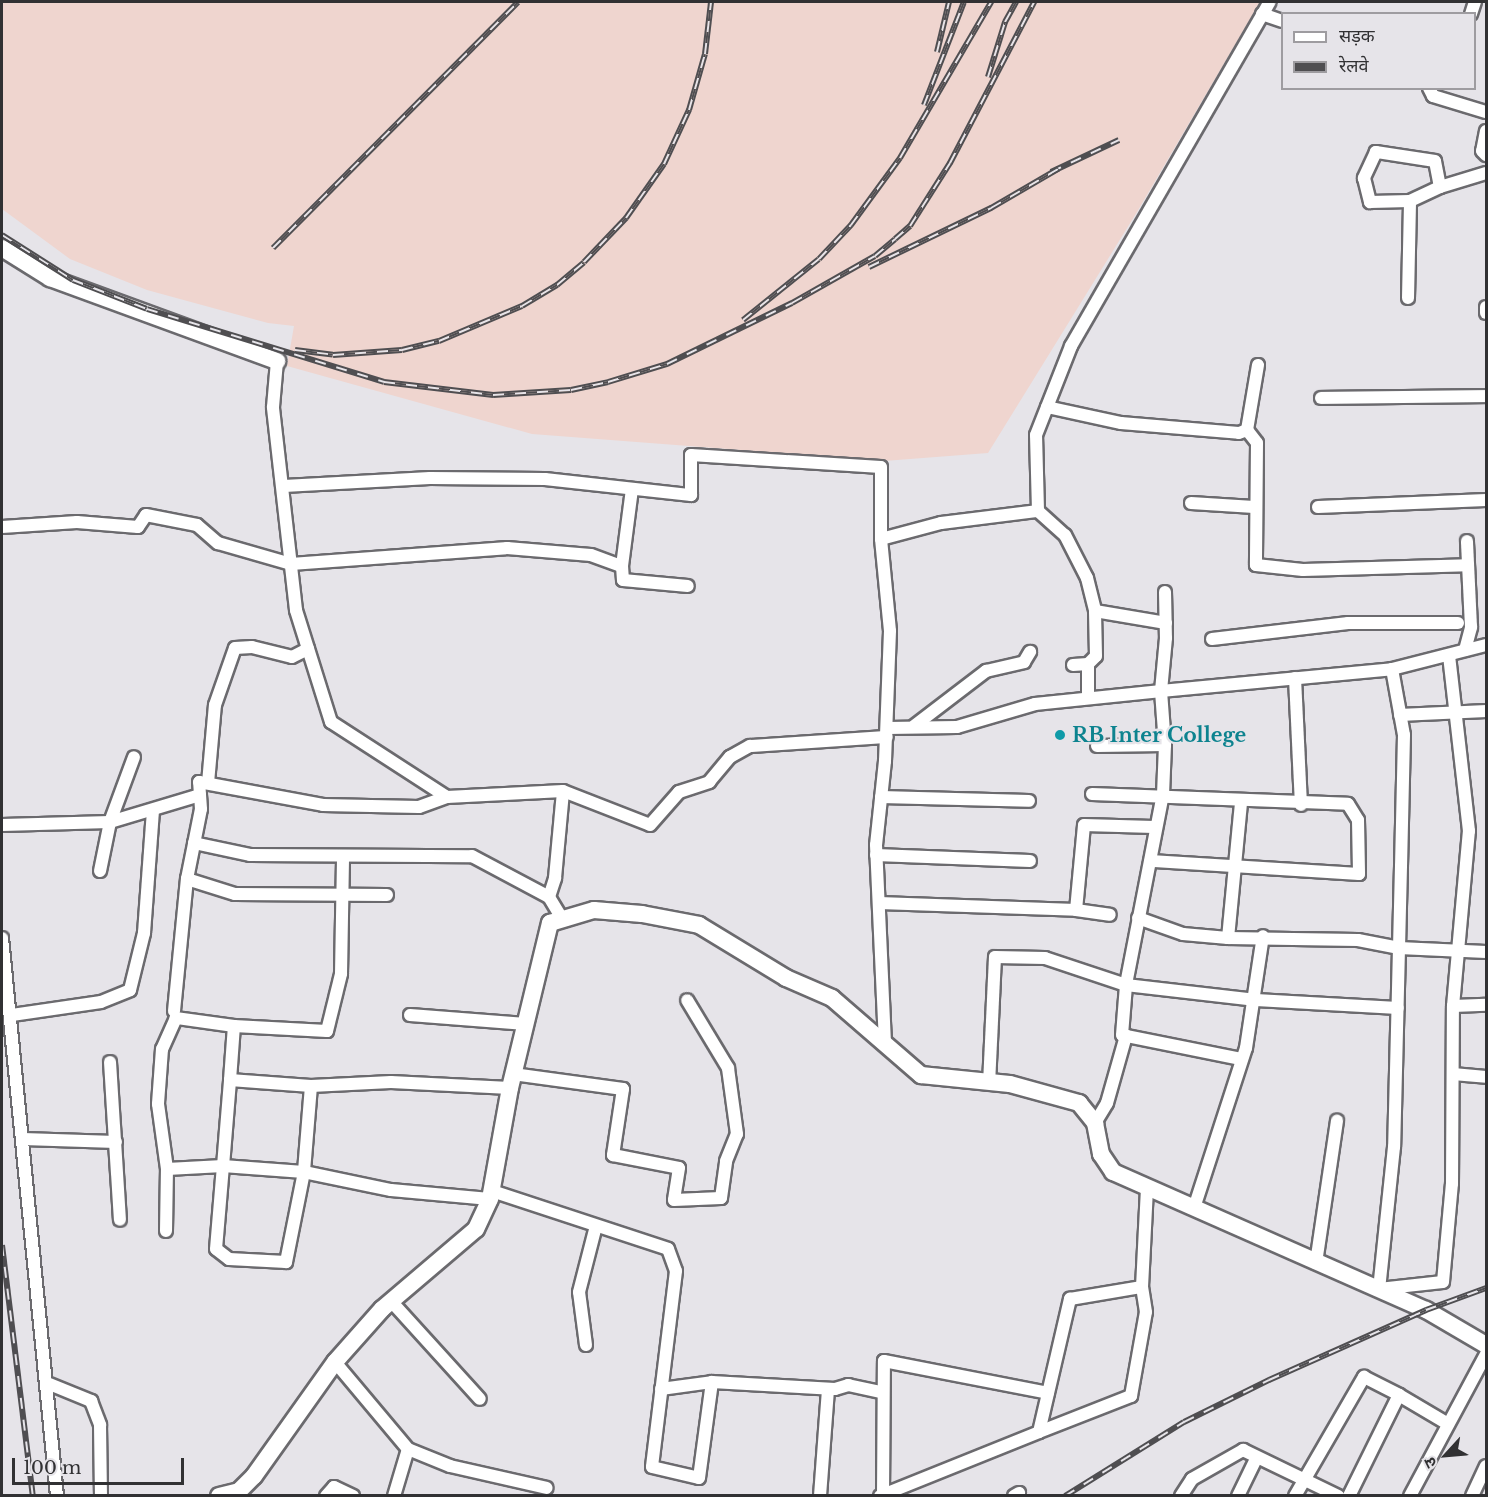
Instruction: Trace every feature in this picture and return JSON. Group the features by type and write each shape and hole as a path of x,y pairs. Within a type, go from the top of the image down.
{"street":[{"path":"1038,511 1036,435 1071,346 1270,2"},
{"path":"1262,14 1281,21"},
{"path":"1430,90 1433,96 1486,112"},
{"path":"1486,130 1482,152 1486,155"},
{"path":"1440,187 1436,162 1376,152 1364,178 1370,202 1410,201 1440,187 1486,173"},
{"path":"1408,298 1410,201"},
{"path":"2,248 50,278 278,361 273,407 284,486 296,610 331,722 447,797"},
{"path":"1486,307 1486,313"},
{"path":"1258,365 1247,430 1257,443 1254,507 1256,565 1303,570 1467,565"},
{"path":"1321,398 1486,396"},
{"path":"1047,407 1121,423 1239,432 1247,430"},
{"path":"284,486 430,478 522,479 691,495 691,455 881,467 881,539 891,631 887,732 876,855 885,1043"},
{"path":"632,489 622,566 623,580 688,586"},
{"path":"1318,507 1486,500"},
{"path":"1191,503 1254,507"},
{"path":"881,539 941,523 1038,511 1065,534 1087,578 1095,611 1096,656 1088,664 1073,664"},
{"path":"2,527 77,522 138,527 146,515 197,525 218,543 291,564 507,548 591,555 622,566"},
{"path":"1465,650 1471,627 1467,541"},
{"path":"1164,592 1166,623 1161,691 1165,745 1163,794 1154,827 1150,861 1126,985 1122,1035 1241,1059"},
{"path":"1095,611 1166,623"},
{"path":"1212,639 1348,623 1458,623"},
{"path":"174,1011 187,879 194,843 200,782 322,805 419,807 447,797 563,791 650,825 679,792 709,782 730,757 750,746 910,728 957,727 1035,704 1392,669 1486,645"},
{"path":"208,783 215,705 235,648 252,647 292,657 308,649"},
{"path":"910,728 924,721 986,671 1024,662 1029,652"},
{"path":"1379,1289 1443,1282 1452,1184 1453,1006 1469,831 1449,654"},
{"path":"1088,664 1088,698"},
{"path":"1379,1289 1394,1147 1404,735 1392,669"},
{"path":"1295,678 1301,805"},
{"path":"1400,715 1486,711"},
{"path":"1097,747 1165,745"},
{"path":"100,871 110,822 134,757"},
{"path":"549,897 555,878 563,791"},
{"path":"1092,794 1163,794 1301,805 1348,804 1358,820 1359,874 1150,861"},
{"path":"2,825 110,822 153,811 200,795"},
{"path":"881,797 1029,801"},
{"path":"1228,938 1241,802"},
{"path":"12,1015 101,1002 130,990 144,933 153,811"},
{"path":"1076,910 1084,825 1154,827"},
{"path":"194,843 250,855 472,856 549,897 561,917"},
{"path":"876,855 1030,861"},
{"path":"166,1231 167,1168 158,1104 162,1049 176,1018 234,1026 327,1032 341,974 343,856"},
{"path":"187,879 235,894 387,895"},
{"path":"879,903 1076,910 1110,915"},
{"path":"219,1496 239,1491 254,1476 336,1362 391,1301 476,1229 491,1195 512,1081 550,922 561,917 594,910 642,914 699,925 786,978 832,998 921,1075 1010,1084 1079,1103 1095,1123 1101,1154 1113,1172 1426,1310 1486,1345"},
{"path":"1138,918 1183,934 1228,938 1263,936 1358,940 1399,948 1486,952"},
{"path":"1194,1208 1231,1103 1256,1000 1263,936"},
{"path":"2,938 12,1015 57,1496"},
{"path":"989,1083 995,957 1045,958 1126,985 1256,1000 1398,1008"},
{"path":"230,1080 311,1086 391,1082 512,1081 623,1089 613,1155 679,1168 674,1200 721,1198 726,1161 737,1134 728,1068 687,1000"},
{"path":"1453,1006 1486,1005"},
{"path":"410,1015 526,1024"},
{"path":"234,1026 216,1249 229,1259 286,1262 304,1173 311,1086"},
{"path":"1095,1123 1107,1103 1126,1036"},
{"path":"110,1062 120,1220"},
{"path":"1453,1074 1486,1077"},
{"path":"1316,1263 1337,1121"},
{"path":"23,1139 116,1142"},
{"path":"167,1168 223,1166 304,1173 391,1190 491,1195 668,1249 676,1271 652,1467 699,1478 712,1382"},
{"path":"1048,1393 884,1361 881,1495 1131,1396 1146,1312 1142,1287 1147,1188"},
{"path":"586,1346 579,1292 596,1226"},
{"path":"1039,1432 1070,1299 1142,1287"},
{"path":"391,1301 480,1399"},
{"path":"1410,1496 1486,1354"},
{"path":"336,1362 408,1449 450,1466 547,1488"},
{"path":"1295,1496 1364,1377 1448,1424"},
{"path":"662,1389 712,1382 828,1389 848,1385 882,1392"},
{"path":"46,1383 91,1401 100,1425 101,1496"},
{"path":"820,1496 828,1389"},
{"path":"1349,1496 1399,1395"},
{"path":"394,1496 408,1449"},
{"path":"1181,1496 1192,1479 1230,1456 1248,1451 1256,1459 1338,1496"},
{"path":"1238,1496 1256,1459"},
{"path":"1472,1496 1486,1466"},
{"path":"326,1496 334,1487 353,1496"}],"shaded area":[{"path":"2,2 1260,2 1137,212 988,453 884,461 532,434 287,366 294,326 268,323 147,290 70,259 2,209"}],"railway":[{"path":"273,248 518,2"},
{"path":"295,350 333,355 402,350 439,341 522,306 557,285 584,262 626,218 664,164 689,110 705,54 711,2"},
{"path":"937,52 949,2"},
{"path":"924,105 964,2"},
{"path":"743,320 819,259 851,225 900,158 991,2"},
{"path":"988,77 1005,22 1016,2"},
{"path":"2,235 73,280 147,309 384,382 493,395 571,390 608,382 667,364 792,303 875,256 910,226 950,163 1034,2"},
{"path":"1051,172 1119,140"},
{"path":"869,267 991,208 1058,169"},
{"path":"2,1245 33,1496"},
{"path":"1065,1496 1184,1422 1269,1380 1426,1310 1486,1288"}],"place":[{"name":"RB Inter College","path":"1060,735"}]}
